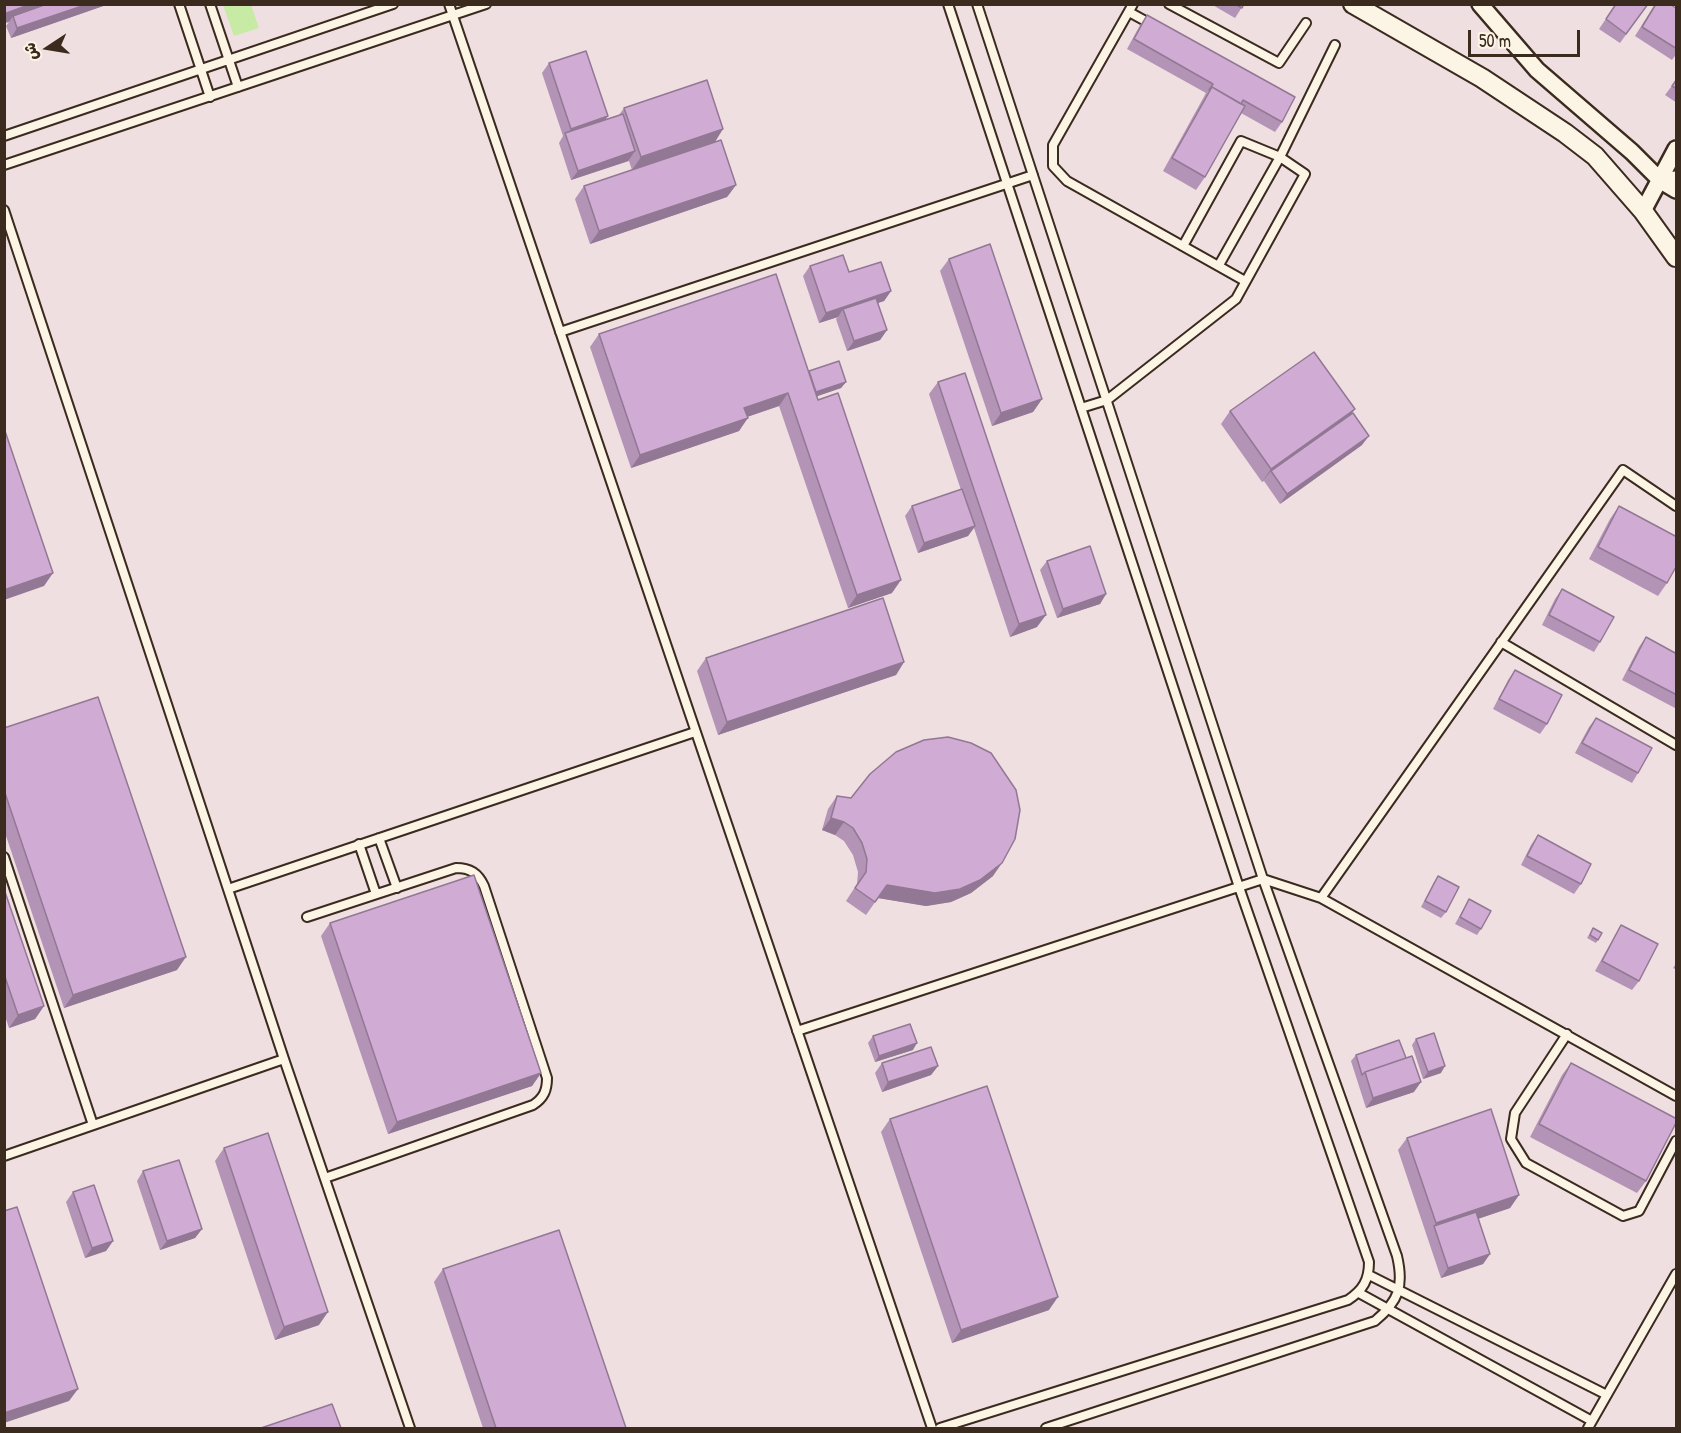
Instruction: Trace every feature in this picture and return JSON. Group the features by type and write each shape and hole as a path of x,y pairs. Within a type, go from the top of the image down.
{"street":[{"path":"1353,4 1482,78 1565,133 1595,156 1643,210 1677,257"},
{"path":"1480,4 1537,69 1632,152 1661,181 1677,190"},
{"path":"1643,210 1677,149"},
{"path":"1661,181 1677,179"}],"lane":[{"path":"179,4 210,97"},
{"path":"210,4 238,87"},
{"path":"4,136 393,4"},
{"path":"449,4 932,1428"},
{"path":"4,165 486,4"},
{"path":"940,1428 1348,1300 1359,1293 1369,1275 1369,1262 1239,887 948,4"},
{"path":"977,4 1263,879 1400,1272 1399,1289 1388,1310 1375,1321 1046,1428"},
{"path":"1169,4 1279,63 1306,23"},
{"path":"1160,28 1131,8 1053,145 1053,166 1067,181 1245,281"},
{"path":"1219,265 1280,157 1335,45"},
{"path":"1295,100 1306,105"},
{"path":"1081,408 1107,399 1236,299 1305,174 1280,157 1241,141 1183,246"},
{"path":"560,332 1033,175"},
{"path":"4,210 284,1059 410,1428"},
{"path":"1321,898 1623,470 1677,506"},
{"path":"1501,642 1677,745"},
{"path":"228,889 695,732"},
{"path":"379,838 397,888"},
{"path":"359,844 376,894"},
{"path":"4,857 93,1125"},
{"path":"307,917 456,868 473,871 480,878 547,1078 547,1086 540,1101 533,1106 325,1178"},
{"path":"796,1031 1263,879 1321,898 1677,1096"},
{"path":"1567,1035 1515,1113 1511,1139 1526,1163 1623,1216 1639,1211 1677,1141"},
{"path":"4,1156 284,1059"},
{"path":"1588,1428 1677,1274"},
{"path":"1369,1275 1607,1395"},
{"path":"1359,1293 1592,1421"}],"green space":[{"path":"223,5 251,5 259,28 234,36"}],"building":[{"path":"4,4 31,4 4,14"},
{"path":"47,4 88,4 17,28 13,16"},
{"path":"1616,4 1648,4 1626,34 1606,19"},
{"path":"1656,4 1670,4 1677,9 1677,49 1642,27"},
{"path":"1147,15 1295,97 1282,122 1243,100 1241,104 1212,87 1209,90 1213,84 1134,39"},
{"path":"586,51 608,116 571,129 549,63"},
{"path":"1677,79 1677,89 1672,86"},
{"path":"707,80 723,129 641,157 624,108"},
{"path":"1212,87 1245,106 1205,177 1172,158"},
{"path":"623,114 635,151 578,171 565,133"},
{"path":"721,140 736,185 599,231 584,186"},
{"path":"990,244 1042,399 1001,413 949,259"},
{"path":"843,255 849,272 881,262 891,291 826,313 810,266"},
{"path":"776,274 818,400 838,393 901,580 857,595 788,393 744,408 748,418 640,455 599,334"},
{"path":"876,298 887,330 854,341 843,309"},
{"path":"1314,352 1355,409 1271,469 1230,411"},
{"path":"839,361 846,382 816,392 809,371"},
{"path":"965,373 1046,615 1019,624 938,382"},
{"path":"1353,413 1369,436 1287,494 1271,471"},
{"path":"4,428 53,573 4,590"},
{"path":"962,489 975,526 924,543 912,506"},
{"path":"1619,506 1677,537 1677,565 1667,583 1598,547"},
{"path":"1090,546 1106,594 1063,609 1047,561"},
{"path":"1562,589 1614,617 1600,642 1549,615"},
{"path":"883,598 904,662 727,722 706,658"},
{"path":"1646,637 1677,654 1677,695 1629,670"},
{"path":"1515,670 1562,695 1547,724 1499,699"},
{"path":"98,697 186,957 73,995 4,790 4,728"},
{"path":"1596,718 1652,748 1638,773 1582,743"},
{"path":"948,737 971,743 991,753 1016,790 1020,810 1015,839 1002,863 980,880 960,889 935,893 887,885 875,902 855,888 866,872 867,859 862,843 853,828 831,818 837,796 851,798 870,774 896,752 924,740"},
{"path":"1538,835 1591,864 1581,884 1527,856"},
{"path":"474,875 541,1073 397,1122 330,923"},
{"path":"1438,876 1459,887 1446,912 1425,901"},
{"path":"4,889 44,1006 18,1015 4,974"},
{"path":"1469,899 1491,911 1481,929 1460,917"},
{"path":"1621,925 1658,944 1639,981 1602,961"},
{"path":"1593,928 1602,933 1598,940 1590,935"},
{"path":"910,1024 917,1043 879,1056 873,1036"},
{"path":"1434,1033 1445,1066 1428,1072 1416,1039"},
{"path":"1399,1040 1406,1058 1362,1075 1356,1055"},
{"path":"931,1047 938,1066 888,1082 882,1063"},
{"path":"1412,1056 1421,1082 1373,1098 1365,1072"},
{"path":"1571,1063 1677,1119 1646,1181 1539,1124"},
{"path":"987,1086 1058,1297 961,1330 890,1119"},
{"path":"1491,1109 1519,1195 1436,1223 1407,1138"},
{"path":"268,1133 328,1312 284,1327 224,1148"},
{"path":"179,1160 202,1229 167,1241 143,1171"},
{"path":"94,1185 113,1241 92,1248 73,1192"},
{"path":"17,1207 78,1389 4,1413 4,1211"},
{"path":"1476,1212 1490,1254 1448,1268 1434,1226"},
{"path":"559,1230 626,1428 496,1428 443,1269"},
{"path":"332,1404 341,1428 261,1428"}]}
